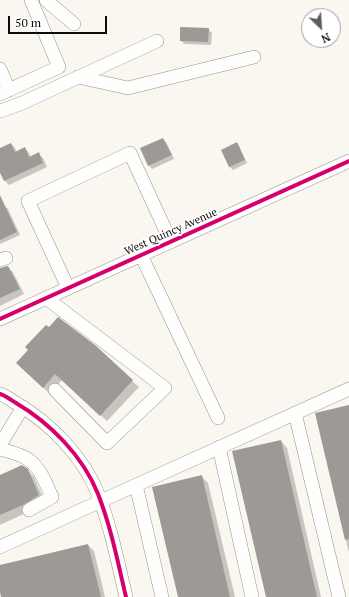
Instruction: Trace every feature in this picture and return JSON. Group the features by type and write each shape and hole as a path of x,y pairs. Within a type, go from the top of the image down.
{"street":[{"path":"0,69 5,92 59,67 31,0"},
{"path":"46,0 74,24"},
{"path":"0,110 20,104 157,41"},
{"path":"78,77 128,88 254,57"},
{"path":"68,288 28,200 130,153 171,242"},
{"name":"West Quincy Avenue","path":"0,319 141,255 347,165"},
{"path":"141,255 218,418"},
{"path":"46,298 165,388 106,443 55,390"},
{"path":"0,547 349,389"},
{"path":"0,394 31,412 52,430 79,460 89,476 105,512 126,597"},
{"path":"0,445 23,407"},
{"path":"295,413 339,597"},
{"path":"219,447 252,597"},
{"path":"0,449 19,454 29,459 37,468 52,497 28,510"},
{"path":"136,485 162,597"}],"building":[{"path":"180,27 209,28 208,42 180,41"},
{"path":"163,138 172,155 148,166 140,148"},
{"path":"237,142 245,160 229,167 221,150"},
{"path":"11,143 15,152 25,147 29,157 39,152 43,163 4,181 0,173 0,148"},
{"path":"0,195 17,232 0,240"},
{"path":"8,266 20,289 0,298 0,268"},
{"path":"58,317 95,345 133,380 100,416 55,374 43,388 16,363 28,350 25,347 46,325 49,327"},
{"path":"349,405 349,539 345,540 315,413"},
{"path":"281,440 317,597 266,597 232,451"},
{"path":"22,465 28,469 39,495 23,505 0,515 0,475"},
{"path":"202,475 230,597 178,597 152,487"},
{"path":"88,544 101,597 1,597 0,565"}],"cycle path":[{"path":"0,319 349,161"},
{"path":"0,394 41,420 64,442 84,467 92,480 107,519 126,597"}]}
